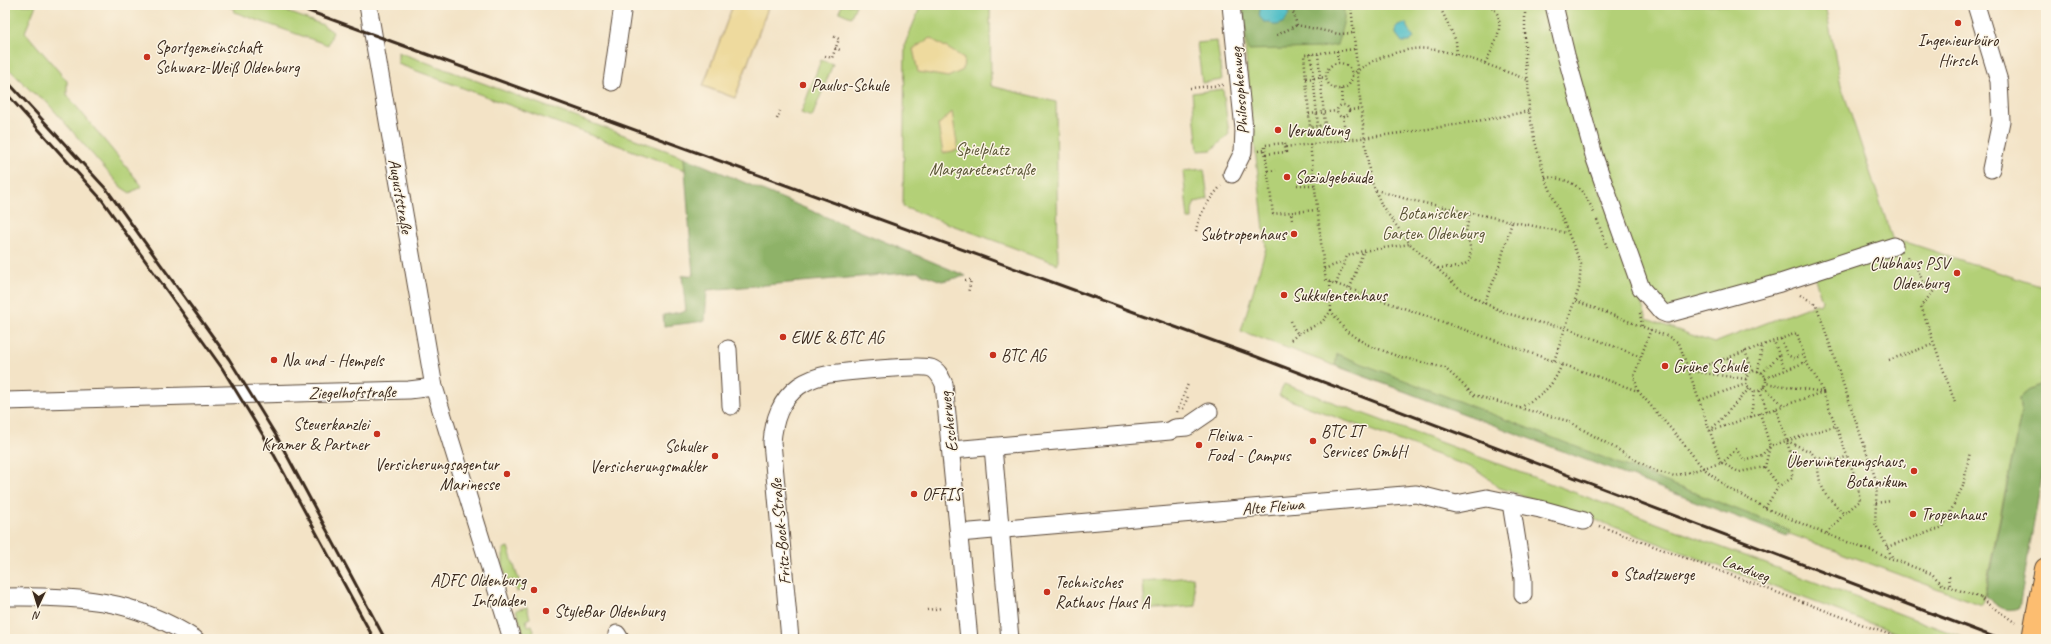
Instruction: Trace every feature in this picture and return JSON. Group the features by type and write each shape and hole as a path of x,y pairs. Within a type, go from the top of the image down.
{"highway":[{"path":"2026,632 2044,579"}],"street":[{"name":"Auguststraße","path":"368,5 434,387"},
{"path":"612,82 623,5"},
{"name":"Philosophenweg","path":"1231,5 1244,129 1243,152 1232,174"},
{"path":"1554,5 1566,55 1595,159 1641,288 1655,305 1666,314 1780,283 1894,246"},
{"path":"1976,5 1999,81 2002,121 1991,168"},
{"path":"728,349 732,406"},
{"name":"Escherweg","path":"773,425 779,411 789,395 799,386 812,379 829,374 913,367 930,368 939,374 944,384 952,450 969,639"},
{"name":"Ziegelhofstraße","path":"5,401 409,390 434,387"},
{"path":"434,387 512,639"},
{"path":"952,450 1170,431 1176,428 1187,427 1209,412"},
{"name":"Fritz-Bock-Straße","path":"773,425 772,442 790,639"},
{"path":"993,446 1010,639"},
{"name":"Alte Fleiwa","path":"959,533 1416,494 1456,504 1487,498 1584,520"},
{"path":"1511,503 1523,579 1523,595"},
{"path":"5,597 62,597 108,602 126,606 160,619 195,639"}],"path":[{"path":"1291,5 1296,25"},
{"path":"1351,5 1358,71 1360,109 1370,178 1382,206 1410,244 1460,289 1484,303 1525,319 1567,328 1641,357"},
{"path":"1439,5 1456,41 1457,56"},
{"path":"1485,63 1497,39 1499,27 1498,17 1493,7 1489,5"},
{"path":"1525,5 1529,111 1545,177 1581,264 1579,288 1576,301 1554,361"},
{"path":"1277,35 1296,25 1339,34 1353,34"},
{"path":"825,56 832,58 839,39 832,36"},
{"path":"835,48 840,50"},
{"path":"1318,54 1325,125 1310,127 1304,55 1355,48"},
{"path":"1352,74 1369,63 1413,49 1427,48 1485,63 1528,81"},
{"path":"1337,51 1338,63"},
{"path":"1311,54 1318,126"},
{"path":"1338,63 1349,67 1352,74 1351,81 1348,86 1341,89 1333,88 1327,82 1326,77 1330,66 1338,63"},
{"path":"1306,79 1326,77"},
{"path":"1190,88 1239,83"},
{"path":"1309,114 1337,111 1342,105 1341,89"},
{"path":"1342,105 1347,106 1349,110"},
{"path":"1349,110 1360,109"},
{"path":"1343,116 1347,115 1349,110"},
{"path":"777,119 780,111"},
{"path":"1337,111 1340,116 1343,116"},
{"path":"1285,146 1346,141 1364,137 1489,120 1529,111"},
{"path":"1343,116 1346,141"},
{"path":"1243,152 1266,152 1286,152 1285,143 1265,145 1266,152 1273,214 1317,210"},
{"path":"1310,144 1326,280 1638,391"},
{"path":"1268,171 1276,170"},
{"path":"1196,231 1198,219 1212,196 1232,174"},
{"path":"1545,177 1562,178 1582,189 1595,214 1605,244 1609,249"},
{"path":"1297,185 1314,185"},
{"path":"1376,190 1410,200 1567,233"},
{"path":"1291,212 1292,219"},
{"path":"1438,268 1459,267 1469,262 1471,250 1466,232 1470,212"},
{"path":"1484,303 1497,273 1512,222"},
{"path":"1336,284 1347,256 1363,251 1410,244"},
{"path":"1894,246 1900,249 1917,269 1923,281 1938,286 1921,306 1956,403"},
{"path":"1350,288 1363,251"},
{"path":"1324,269 1344,262"},
{"path":"965,280 971,280 972,283 968,293"},
{"path":"1330,282 1331,311 1346,331 1366,344 1397,356 1445,368 1474,395 1568,421 1655,471 1675,476 1702,467 1721,463 1736,449 1745,461 1762,455 1770,446 1835,426"},
{"path":"1780,283 1816,304 1877,483 1876,523 1893,559"},
{"path":"1576,301 1669,337 1679,343 1721,463 1739,472 1765,467"},
{"path":"1639,309 1642,326"},
{"path":"1291,340 1298,334 1322,322 1331,311"},
{"path":"1291,321 1292,327 1298,334"},
{"path":"1651,330 1634,376 1638,391 1702,467 1728,488 1765,508 1826,534 1932,574 1942,584 1950,586 1984,600 1980,598 2026,632"},
{"path":"1690,371 1797,333 1806,362 1823,392 1846,457 1857,482 1860,501 1844,514 1826,534"},
{"path":"1781,339 1787,355 1794,358 1804,355"},
{"path":"1774,341 1785,370"},
{"path":"1889,360 1934,344"},
{"path":"1758,372 1762,345"},
{"path":"1746,351 1753,372"},
{"path":"1762,374 1779,355"},
{"path":"1727,358 1748,375"},
{"path":"1765,378 1806,362"},
{"path":"1520,408 1542,394 1555,381 1562,364"},
{"path":"1690,371 1746,379"},
{"path":"1753,372 1762,374 1765,378 1764,387 1760,391 1749,390 1746,384 1748,375 1753,372"},
{"path":"1765,383 1823,392"},
{"path":"1179,406 1188,384"},
{"path":"1700,400 1746,384"},
{"path":"1764,387 1783,405"},
{"path":"1710,431 1749,390"},
{"path":"1751,417 1754,391"},
{"path":"1760,391 1767,411"},
{"path":"1710,431 1823,392"},
{"path":"1184,407 1188,396"},
{"path":"1765,508 1779,486 1792,478 1792,458 1776,408"},
{"path":"1760,413 1770,446 1765,467 1779,486"},
{"path":"1787,440 1811,452 1816,458 1820,482 1826,495 1844,514"},
{"path":"1888,547 1943,527 1963,486 1970,452"},
{"path":"1816,458 1836,460 1846,457"},
{"path":"1876,504 1891,501"},
{"name":"Landweg","path":"1584,520 1901,639"},
{"path":"1949,576 1950,586"},
{"path":"927,610 942,608"}],"green space":[{"path":"5,5 36,5 25,32 67,81 67,95 142,186 130,193 121,187 44,99 33,93 5,65"},
{"path":"224,5 269,5 323,25 333,32 328,45 234,12 235,9"},
{"path":"842,5 856,5 851,17 839,12"},
{"name":"Spielplatz Margaretenstraße","path":"921,5 990,5 991,86 1056,102 1058,264 903,207 905,44"},
{"name":"Botanischer Garten Oldenburg","path":"1242,5 1549,5 1590,162 1647,319 1714,343 1816,304 1820,305 1822,301 1812,269 1666,309 1646,288 1600,157 1559,5 1825,5 1841,85 1893,241 1909,243 2046,288 2046,344 2039,385 2028,390 2019,398 2021,414 1982,605 1241,331 1266,248 1248,84"},
{"path":"1243,5 1344,5 1344,20 1337,45 1319,48 1248,50"},
{"path":"1217,41 1222,80 1202,83 1197,43"},
{"path":"398,52 684,157 685,170 398,64"},
{"path":"821,60 833,64 812,117 801,113"},
{"path":"1223,89 1229,134 1212,150 1198,151 1192,93"},
{"path":"684,157 966,276 942,281 917,272 707,290 705,321 664,326 663,315 686,311 682,276 693,275"},
{"path":"1204,169 1208,199 1195,202 1192,209 1192,219 1188,219 1183,171"},
{"path":"1337,354 1790,530 1787,536 1335,365"},
{"path":"1284,384 1967,639 1913,639 1596,520 1497,487 1487,477 1475,469 1279,396"},
{"path":"2039,385 2046,386 2046,453 2019,608 2009,610 2000,607 1985,596 2021,414 2019,398 2028,390"},
{"path":"508,547 522,590 516,592 513,580 507,581 503,565 503,549"},
{"path":"1193,577 1196,606 1145,610 1143,581"},
{"path":"527,607 530,618 526,620 528,626 532,625 534,631 531,636 525,638 516,610"}],"sand":[{"path":"733,5 769,5 735,98 703,86"},
{"path":"930,38 964,58 963,70 948,77 918,72 913,49"},
{"path":"952,112 958,150 943,153 938,125"}],"water":[{"path":"1261,5 1284,5 1289,14 1283,22 1278,25 1273,25 1270,22 1264,22 1259,16"},
{"path":"1406,23 1414,38 1409,42 1402,42 1396,34 1396,27"}],"railway":[{"path":"292,5 1252,355 1999,639"},
{"path":"5,79 107,190 229,359 277,437 385,639"},
{"path":"5,92 102,200 222,368 266,440 374,639"}],"place":[{"name":"Ingenieurbüro Hirsch","path":"1958,23"},
{"name":"Sportgemeinschaft Schwarz-Weiß Oldenburg","path":"147,57"},
{"name":"Paulus-Schule","path":"803,85"},
{"name":"Verwaltung","path":"1278,130"},
{"name":"Sozialgebäude","path":"1287,177"},
{"name":"Subtropenhaus","path":"1294,234"},
{"name":"Clubhaus PSV Oldenburg","path":"1957,273"},
{"name":"Sukkulentenhaus","path":"1284,295"},
{"name":"EWE & BTC AG","path":"783,337"},
{"name":"BTC AG","path":"993,355"},
{"name":"Na und - Hempels","path":"274,360"},
{"name":"Grüne Schule","path":"1665,366"},
{"name":"Steuerkanzlei Kramer & Partner","path":"377,434"},
{"name":"BTC IT Services GmbH","path":"1313,441"},
{"name":"Fleiwa - Food - Campus","path":"1199,445"},
{"name":"Schuler Versicherungsmakler","path":"715,456"},
{"name":"Überwinterungshaus, Botanikum","path":"1914,471"},
{"name":"Versicherungsagentur Marinesse","path":"507,474"},
{"name":"OFFIS","path":"914,494"},
{"name":"Tropenhaus","path":"1913,514"},
{"name":"Stadtzwerge","path":"1615,574"},
{"name":"ADFC Oldenburg Infoladen","path":"534,590"},
{"name":"Technisches Rathaus Haus A","path":"1047,592"},
{"name":"StyleBar Oldenburg","path":"546,611"}]}
